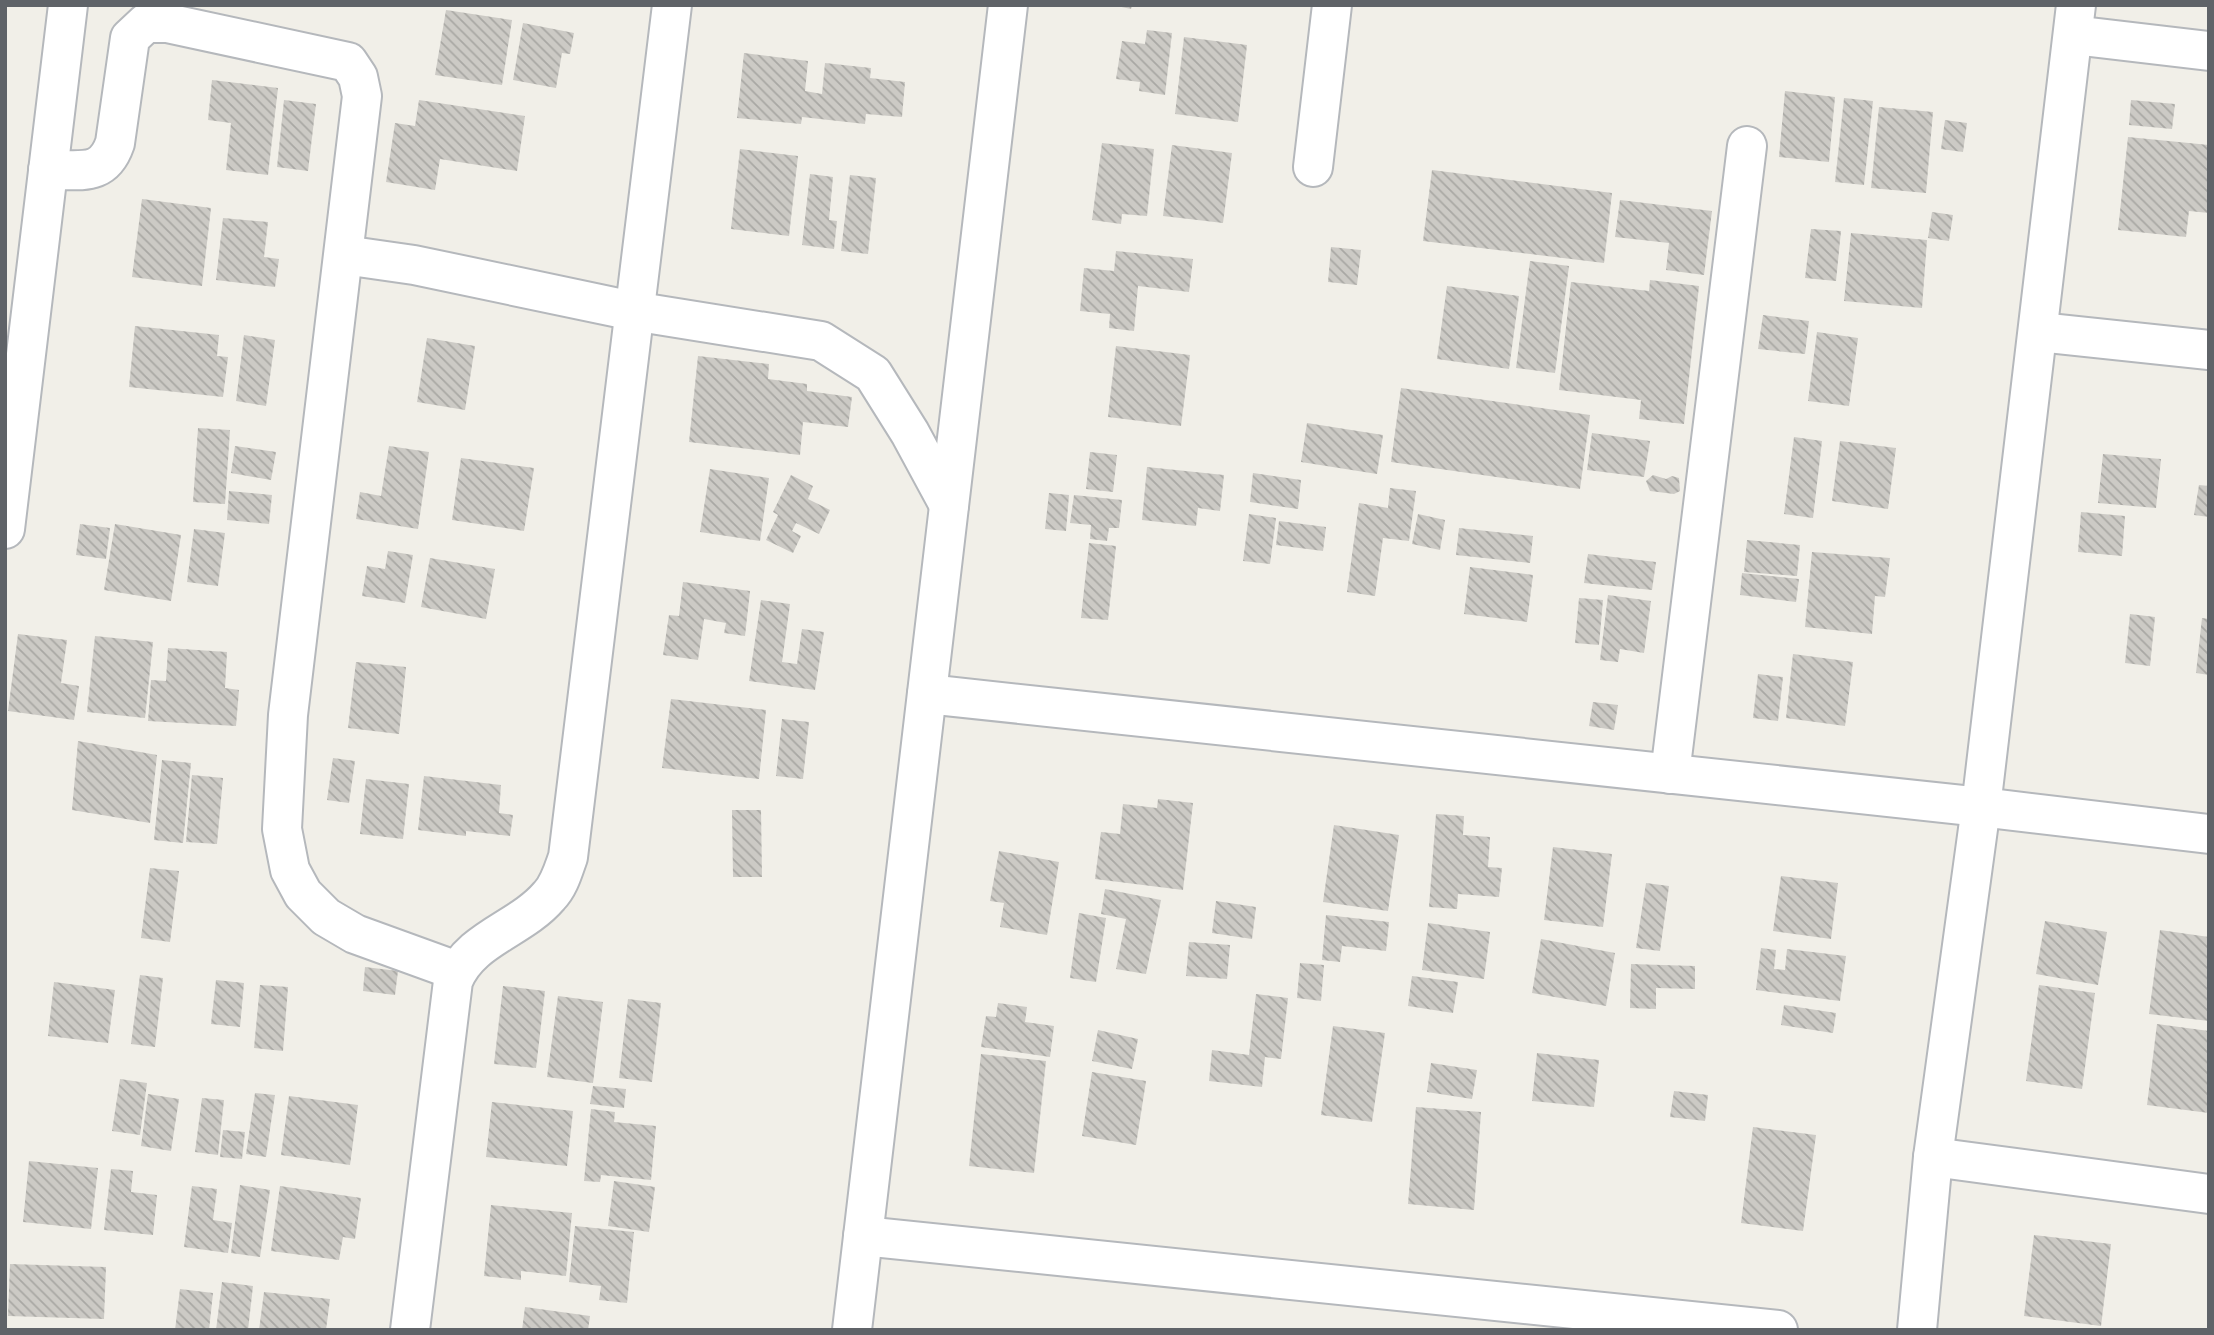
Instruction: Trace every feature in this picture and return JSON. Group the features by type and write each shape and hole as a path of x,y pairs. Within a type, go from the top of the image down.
{"street":[{"path":"5,529 16,330 48,170 68,5"},
{"path":"410,1330 451,993 457,971 470,952 523,918 550,896 568,857 672,5"},
{"path":"852,1330 1008,5"},
{"path":"1313,167 1332,5"},
{"path":"1917,1330 1933,1157 1981,807 2074,20 2209,51"},
{"path":"48,170 92,169 102,167 109,159 115,143 130,38 146,23 167,23 348,62 358,77 362,96 288,715 282,829 290,870 303,894 326,917 355,934 457,971"},
{"path":"1670,774 1747,146"},
{"path":"344,255 414,265 633,310 821,341 873,374 911,433 949,505"},
{"path":"2039,332 2209,351"},
{"path":"927,694 2209,834"},
{"path":"1933,1157 2209,1194"},
{"path":"863,1236 1779,1330"}],"building":[{"path":"1112,5 1132,5 1131,9"},
{"path":"446,10 512,20 502,85 435,75"},
{"path":"523,23 574,33 570,54 562,53 556,88 513,80"},
{"path":"1147,30 1172,33 1165,95 1139,91 1140,82 1116,79 1122,41 1145,44"},
{"path":"1184,37 1247,45 1238,122 1175,114"},
{"path":"744,53 808,61 805,91 822,94 825,63 871,68 870,78 905,82 902,117 866,114 865,124 802,117 801,124 737,118"},
{"path":"212,80 278,88 268,175 226,170 231,123 208,120"},
{"path":"1785,91 1835,97 1829,162 1779,157"},
{"path":"1844,98 1873,101 1864,185 1835,182"},
{"path":"284,100 316,104 308,171 277,167"},
{"path":"419,100 525,116 517,171 440,159 435,190 386,182 395,123 415,126"},
{"path":"2131,100 2175,104 2172,129 2129,125"},
{"path":"1879,107 1933,112 1926,193 1871,188"},
{"path":"1945,120 1967,123 1963,152 1941,149"},
{"path":"2128,137 2209,145 2209,213 2189,211 2186,237 2118,230"},
{"path":"1102,143 1154,149 1147,216 1122,214 1121,224 1092,220"},
{"path":"1172,145 1232,153 1223,223 1163,216"},
{"path":"740,149 798,156 789,236 731,229"},
{"path":"1432,170 1612,193 1604,263 1423,241"},
{"path":"810,174 833,177 829,220 837,221 834,249 802,245"},
{"path":"850,175 876,178 868,254 841,251"},
{"path":"142,199 211,208 202,286 132,277"},
{"path":"1620,200 1712,211 1704,275 1666,270 1669,243 1615,237"},
{"path":"1932,212 1953,215 1949,241 1928,238"},
{"path":"223,218 268,222 264,257 279,259 275,287 216,280"},
{"path":"1811,229 1841,231 1836,281 1805,278"},
{"path":"1851,233 1927,240 1922,308 1844,301"},
{"path":"1331,247 1361,250 1357,285 1328,282"},
{"path":"1116,251 1193,259 1189,292 1138,286 1134,331 1109,328 1110,314 1080,311 1084,268 1114,271"},
{"path":"1530,261 1569,266 1555,373 1516,368"},
{"path":"1650,280 1699,286 1684,424 1639,419 1641,400 1559,390 1571,282 1649,291"},
{"path":"1447,286 1519,296 1509,369 1437,359"},
{"path":"1763,315 1809,321 1805,354 1758,349"},
{"path":"135,326 219,335 217,356 228,357 223,397 129,387"},
{"path":"1817,332 1858,338 1849,406 1808,401"},
{"path":"244,335 275,340 266,406 236,401"},
{"path":"427,338 475,346 465,410 417,402"},
{"path":"1116,346 1190,355 1181,426 1108,417"},
{"path":"698,356 769,364 768,379 807,384 807,391 852,397 848,427 803,422 800,455 689,442"},
{"path":"1401,388 1590,415 1580,489 1391,462"},
{"path":"1307,423 1383,435 1377,474 1301,462"},
{"path":"198,428 230,430 225,504 193,502"},
{"path":"1592,433 1650,441 1644,477 1587,470"},
{"path":"1794,437 1822,441 1813,518 1784,514"},
{"path":"1840,441 1896,448 1888,509 1832,501"},
{"path":"235,446 276,452 271,480 231,473"},
{"path":"389,446 429,452 418,529 356,519 360,492 381,496"},
{"path":"1090,452 1117,455 1113,492 1086,489"},
{"path":"2103,454 2161,459 2156,508 2098,503"},
{"path":"461,458 534,468 524,531 452,520"},
{"path":"1147,467 1224,475 1220,511 1198,508 1196,526 1142,520"},
{"path":"710,469 769,478 760,541 700,532"},
{"path":"1253,473 1301,480 1298,509 1250,502"},
{"path":"791,475 813,486 808,499 830,510 819,534 796,523 792,531 801,536 793,553 766,540 778,515 773,512"},
{"path":"1653,475 1666,479 1672,476 1679,478 1680,491 1674,494 1650,491 1646,481"},
{"path":"2199,485 2209,486 2209,517 2194,515"},
{"path":"1390,488 1416,491 1409,541 1383,538 1375,596 1347,592 1359,503 1388,508"},
{"path":"229,491 272,495 269,524 227,520"},
{"path":"1049,493 1069,495 1066,531 1045,529"},
{"path":"1074,495 1122,500 1119,528 1109,528 1107,541 1090,539 1091,525 1070,523"},
{"path":"2081,512 2125,516 2122,556 2078,552"},
{"path":"1249,514 1276,518 1270,564 1243,561"},
{"path":"1418,514 1445,520 1440,550 1412,544"},
{"path":"1279,521 1326,527 1323,551 1276,545"},
{"path":"80,524 110,528 106,559 76,555"},
{"path":"115,524 181,535 171,601 104,590"},
{"path":"1459,528 1533,536 1530,563 1456,555"},
{"path":"194,529 225,533 218,586 187,582"},
{"path":"1747,540 1800,545 1797,576 1744,572"},
{"path":"1089,543 1116,546 1108,620 1081,618"},
{"path":"388,551 413,555 405,603 362,596 367,566 385,569"},
{"path":"1812,552 1890,558 1885,597 1875,596 1872,634 1805,627"},
{"path":"1588,554 1656,562 1652,590 1584,583"},
{"path":"430,558 495,569 486,619 421,607"},
{"path":"1470,567 1533,575 1527,622 1464,614"},
{"path":"1742,573 1799,579 1796,602 1740,595"},
{"path":"683,582 750,591 745,636 724,633 726,623 704,619 698,660 663,655 669,615 679,616"},
{"path":"1608,595 1651,601 1644,653 1620,649 1618,662 1600,660"},
{"path":"1579,598 1603,600 1599,645 1575,643"},
{"path":"761,600 790,604 782,662 797,664 802,629 824,632 815,690 749,681"},
{"path":"2130,614 2155,617 2150,666 2125,663"},
{"path":"2202,618 2209,619 2209,675 2196,673"},
{"path":"18,634 67,640 61,683 79,686 74,720 8,711"},
{"path":"95,636 153,642 145,718 87,712"},
{"path":"168,648 227,652 225,688 239,690 236,726 148,721 151,680 166,681"},
{"path":"1793,654 1853,662 1845,726 1786,718"},
{"path":"356,662 406,667 399,734 348,728"},
{"path":"1758,674 1783,677 1778,721 1753,718"},
{"path":"671,699 766,710 759,779 662,768"},
{"path":"1593,702 1618,705 1614,730 1589,726"},
{"path":"782,719 809,722 803,779 776,776"},
{"path":"78,741 157,755 150,823 72,810"},
{"path":"333,758 355,761 349,803 327,800"},
{"path":"162,760 191,763 183,843 154,840"},
{"path":"192,775 223,778 217,844 186,842"},
{"path":"424,776 501,785 499,813 513,815 510,836 466,831 466,836 418,830"},
{"path":"366,779 409,784 403,839 360,834"},
{"path":"1158,799 1193,803 1183,890 1095,879 1101,832 1120,834 1123,804 1157,808"},
{"path":"732,810 761,810 762,877 733,877"},
{"path":"1436,814 1464,816 1463,835 1490,837 1488,867 1502,868 1499,897 1458,894 1457,909 1429,907"},
{"path":"1334,825 1399,835 1388,911 1323,902"},
{"path":"1553,847 1612,854 1603,927 1544,920"},
{"path":"999,851 1059,862 1047,935 1000,927 1004,903 990,901"},
{"path":"150,868 179,871 170,942 141,938"},
{"path":"1781,876 1838,883 1831,939 1773,931"},
{"path":"1646,883 1669,886 1660,951 1636,948"},
{"path":"1105,889 1161,900 1146,974 1116,969 1126,919 1101,914"},
{"path":"1216,901 1256,907 1252,939 1212,933"},
{"path":"1079,913 1106,918 1096,982 1070,978"},
{"path":"1326,915 1389,922 1386,951 1342,946 1340,962 1322,960"},
{"path":"2045,921 2107,932 2098,985 2036,974"},
{"path":"1428,923 1490,932 1484,979 1422,970"},
{"path":"2160,930 2209,937 2209,1021 2149,1014"},
{"path":"1541,939 1615,953 1606,1006 1532,993"},
{"path":"1189,942 1230,945 1227,979 1186,976"},
{"path":"1761,948 1776,950 1774,969 1785,970 1787,949 1846,956 1840,1001 1756,990"},
{"path":"1300,963 1324,965 1321,1001 1297,998"},
{"path":"1631,964 1695,966 1695,989 1656,988 1656,1009 1630,1008"},
{"path":"365,967 398,971 395,995 363,991"},
{"path":"140,975 163,978 155,1047 131,1044"},
{"path":"1412,976 1458,982 1453,1013 1408,1006"},
{"path":"216,980 244,983 240,1027 211,1024"},
{"path":"54,982 115,990 108,1043 48,1036"},
{"path":"260,985 288,987 283,1051 254,1048"},
{"path":"2039,985 2095,993 2082,1089 2026,1081"},
{"path":"503,986 545,991 536,1068 494,1064"},
{"path":"1256,994 1288,998 1281,1059 1265,1057 1262,1087 1209,1081 1212,1050 1249,1055"},
{"path":"558,996 603,1002 593,1083 547,1077"},
{"path":"628,999 661,1003 652,1082 619,1078"},
{"path":"998,1003 1027,1007 1025,1022 1054,1026 1050,1057 981,1047 986,1016 996,1017"},
{"path":"1784,1005 1836,1013 1833,1033 1781,1025"},
{"path":"2157,1024 2209,1031 2209,1113 2147,1105"},
{"path":"1333,1026 1385,1033 1372,1122 1321,1115"},
{"path":"1098,1030 1138,1039 1132,1069 1092,1061"},
{"path":"1537,1053 1599,1060 1594,1107 1532,1101"},
{"path":"981,1054 1046,1061 1034,1173 969,1166"},
{"path":"1431,1063 1477,1070 1472,1099 1427,1092"},
{"path":"1092,1072 1146,1081 1136,1145 1082,1136"},
{"path":"120,1079 147,1083 140,1135 112,1131"},
{"path":"593,1086 626,1089 624,1108 590,1104"},
{"path":"1674,1091 1708,1095 1705,1121 1670,1117"},
{"path":"255,1093 275,1095 266,1157 246,1154"},
{"path":"148,1094 179,1099 171,1151 141,1146"},
{"path":"289,1096 358,1105 350,1165 281,1155"},
{"path":"202,1098 224,1100 218,1155 195,1152"},
{"path":"492,1102 573,1111 567,1166 486,1157"},
{"path":"1416,1107 1481,1112 1474,1210 1408,1204"},
{"path":"591,1109 615,1112 614,1122 656,1126 651,1180 601,1175 600,1182 584,1181"},
{"path":"1753,1127 1816,1135 1803,1231 1741,1223"},
{"path":"223,1130 245,1132 242,1159 220,1157"},
{"path":"29,1161 98,1168 91,1229 23,1222"},
{"path":"111,1169 133,1171 131,1192 157,1195 153,1235 104,1230"},
{"path":"614,1181 655,1187 649,1232 608,1226"},
{"path":"240,1185 270,1190 260,1257 231,1253"},
{"path":"192,1186 217,1189 213,1220 232,1223 228,1253 184,1247"},
{"path":"280,1186 361,1198 355,1239 343,1237 339,1260 271,1251"},
{"path":"491,1205 572,1213 566,1276 521,1271 521,1280 484,1276"},
{"path":"575,1226 634,1232 627,1303 599,1300 601,1286 569,1282"},
{"path":"2034,1235 2111,1244 2101,1326 2024,1316"},
{"path":"10,1264 106,1267 104,1319 8,1316"},
{"path":"222,1282 253,1286 248,1330 216,1330"},
{"path":"180,1289 213,1293 209,1330 175,1330"},
{"path":"264,1292 330,1299 326,1330 259,1330"},
{"path":"525,1307 590,1316 588,1330 522,1330"}]}
